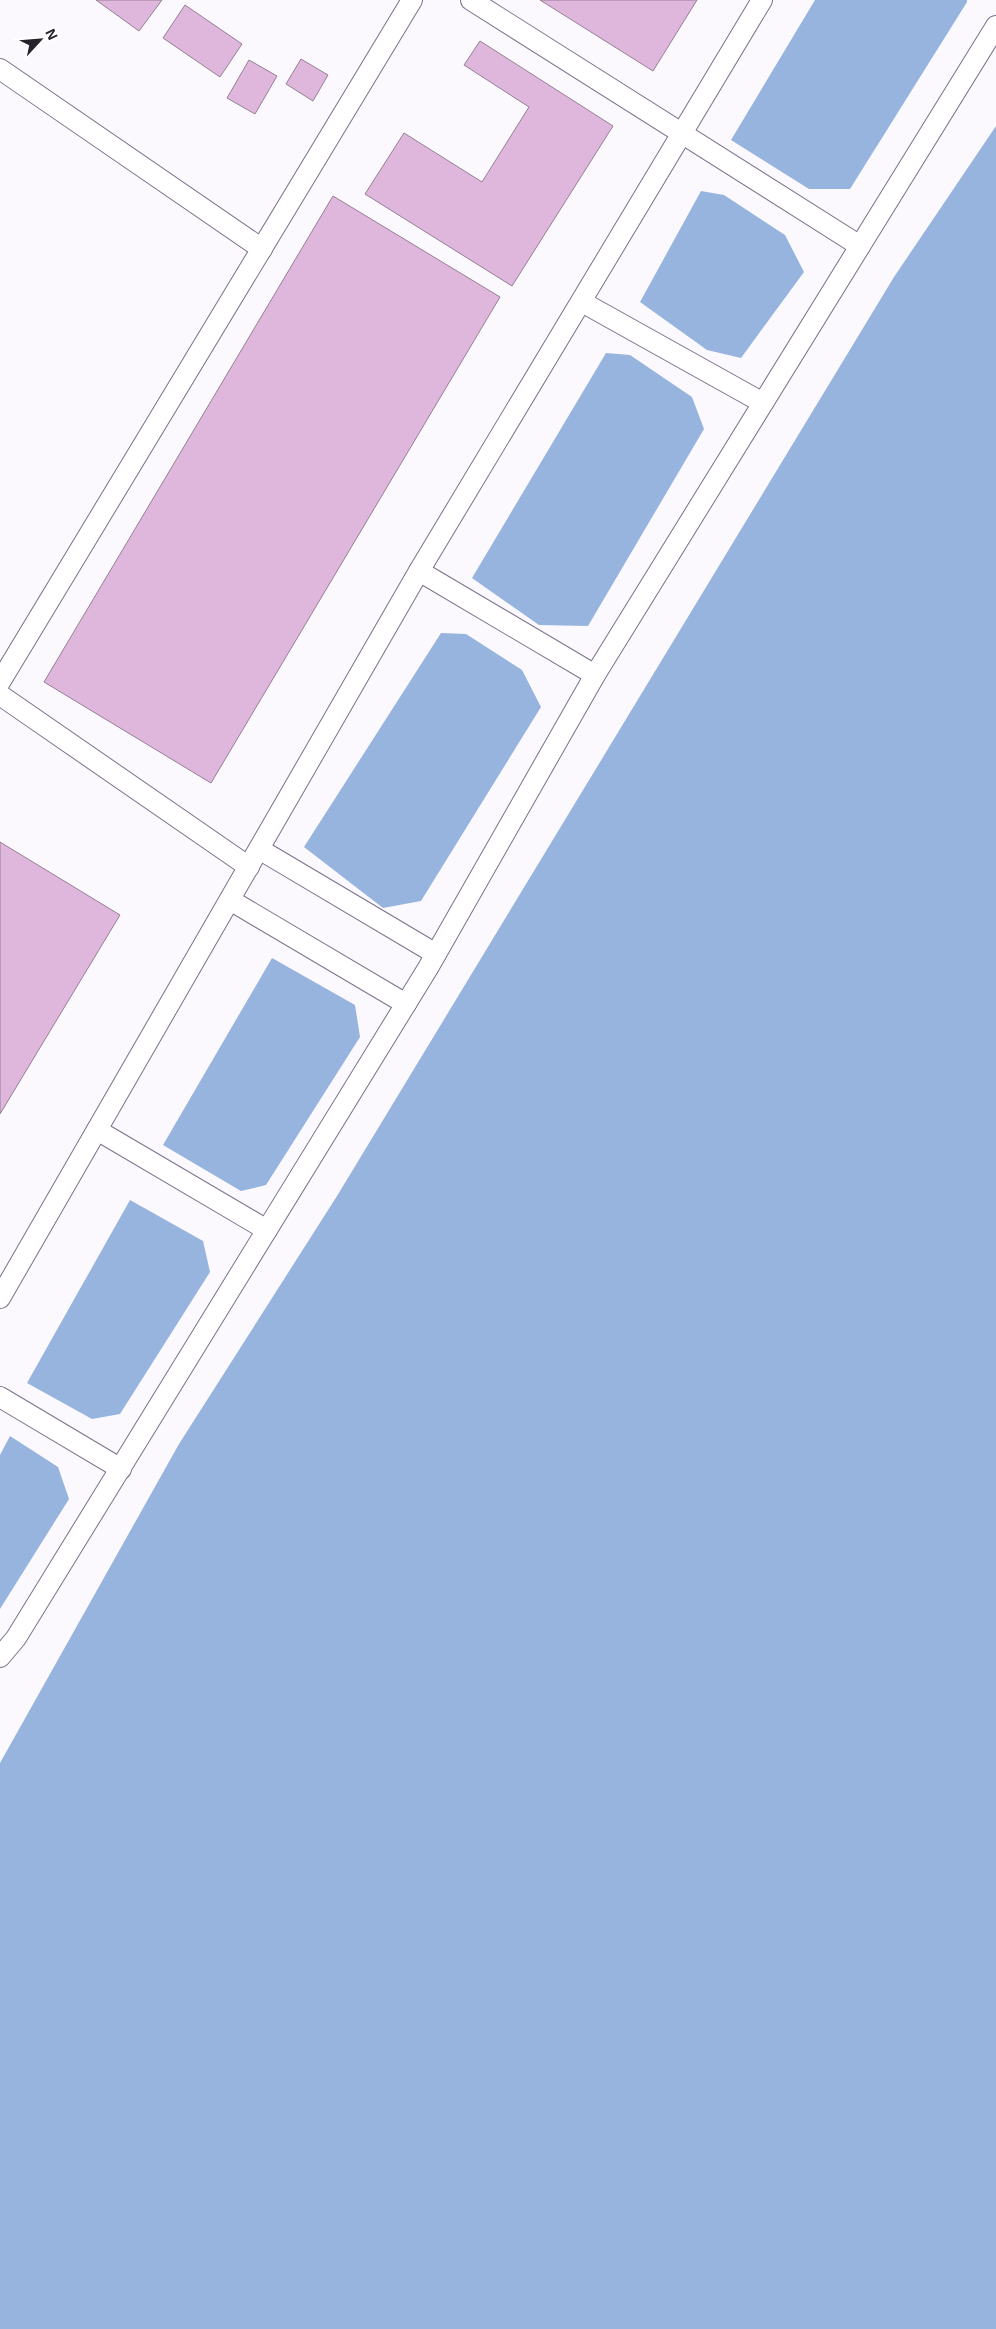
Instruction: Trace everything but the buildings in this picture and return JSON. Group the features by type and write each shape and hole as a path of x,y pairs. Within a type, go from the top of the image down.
{"lane":[{"path":"0,682 412,0"},
{"path":"471,0 860,246"},
{"path":"0,1298 419,572 762,0"},
{"path":"0,1657 16,1638 406,1004 595,675 996,26"},
{"path":"0,69 262,249"},
{"path":"582,302 763,403"},
{"path":"419,572 595,675"},
{"path":"0,694 249,867"},
{"path":"259,849 436,954"},
{"path":"230,900 406,1004"},
{"path":"97,1130 267,1230"},
{"path":"0,1397 121,1469"}],"water":[{"path":"815,0 967,0 850,189 809,189 731,140"},
{"path":"996,126 996,2329 0,2329 0,1763 179,1444 337,1196 894,277"},
{"path":"701,191 724,195 785,235 804,272 741,358 707,350 640,302"},
{"path":"606,353 630,355 692,397 704,429 588,626 539,625 472,578"},
{"path":"441,633 466,634 522,670 541,707 421,901 383,908 304,847"},
{"path":"272,958 355,1005 360,1037 266,1185 241,1191 163,1145"},
{"path":"130,1200 203,1241 210,1272 120,1414 92,1419 27,1383"},
{"path":"10,1436 58,1467 69,1499 0,1609 0,1455"}]}
